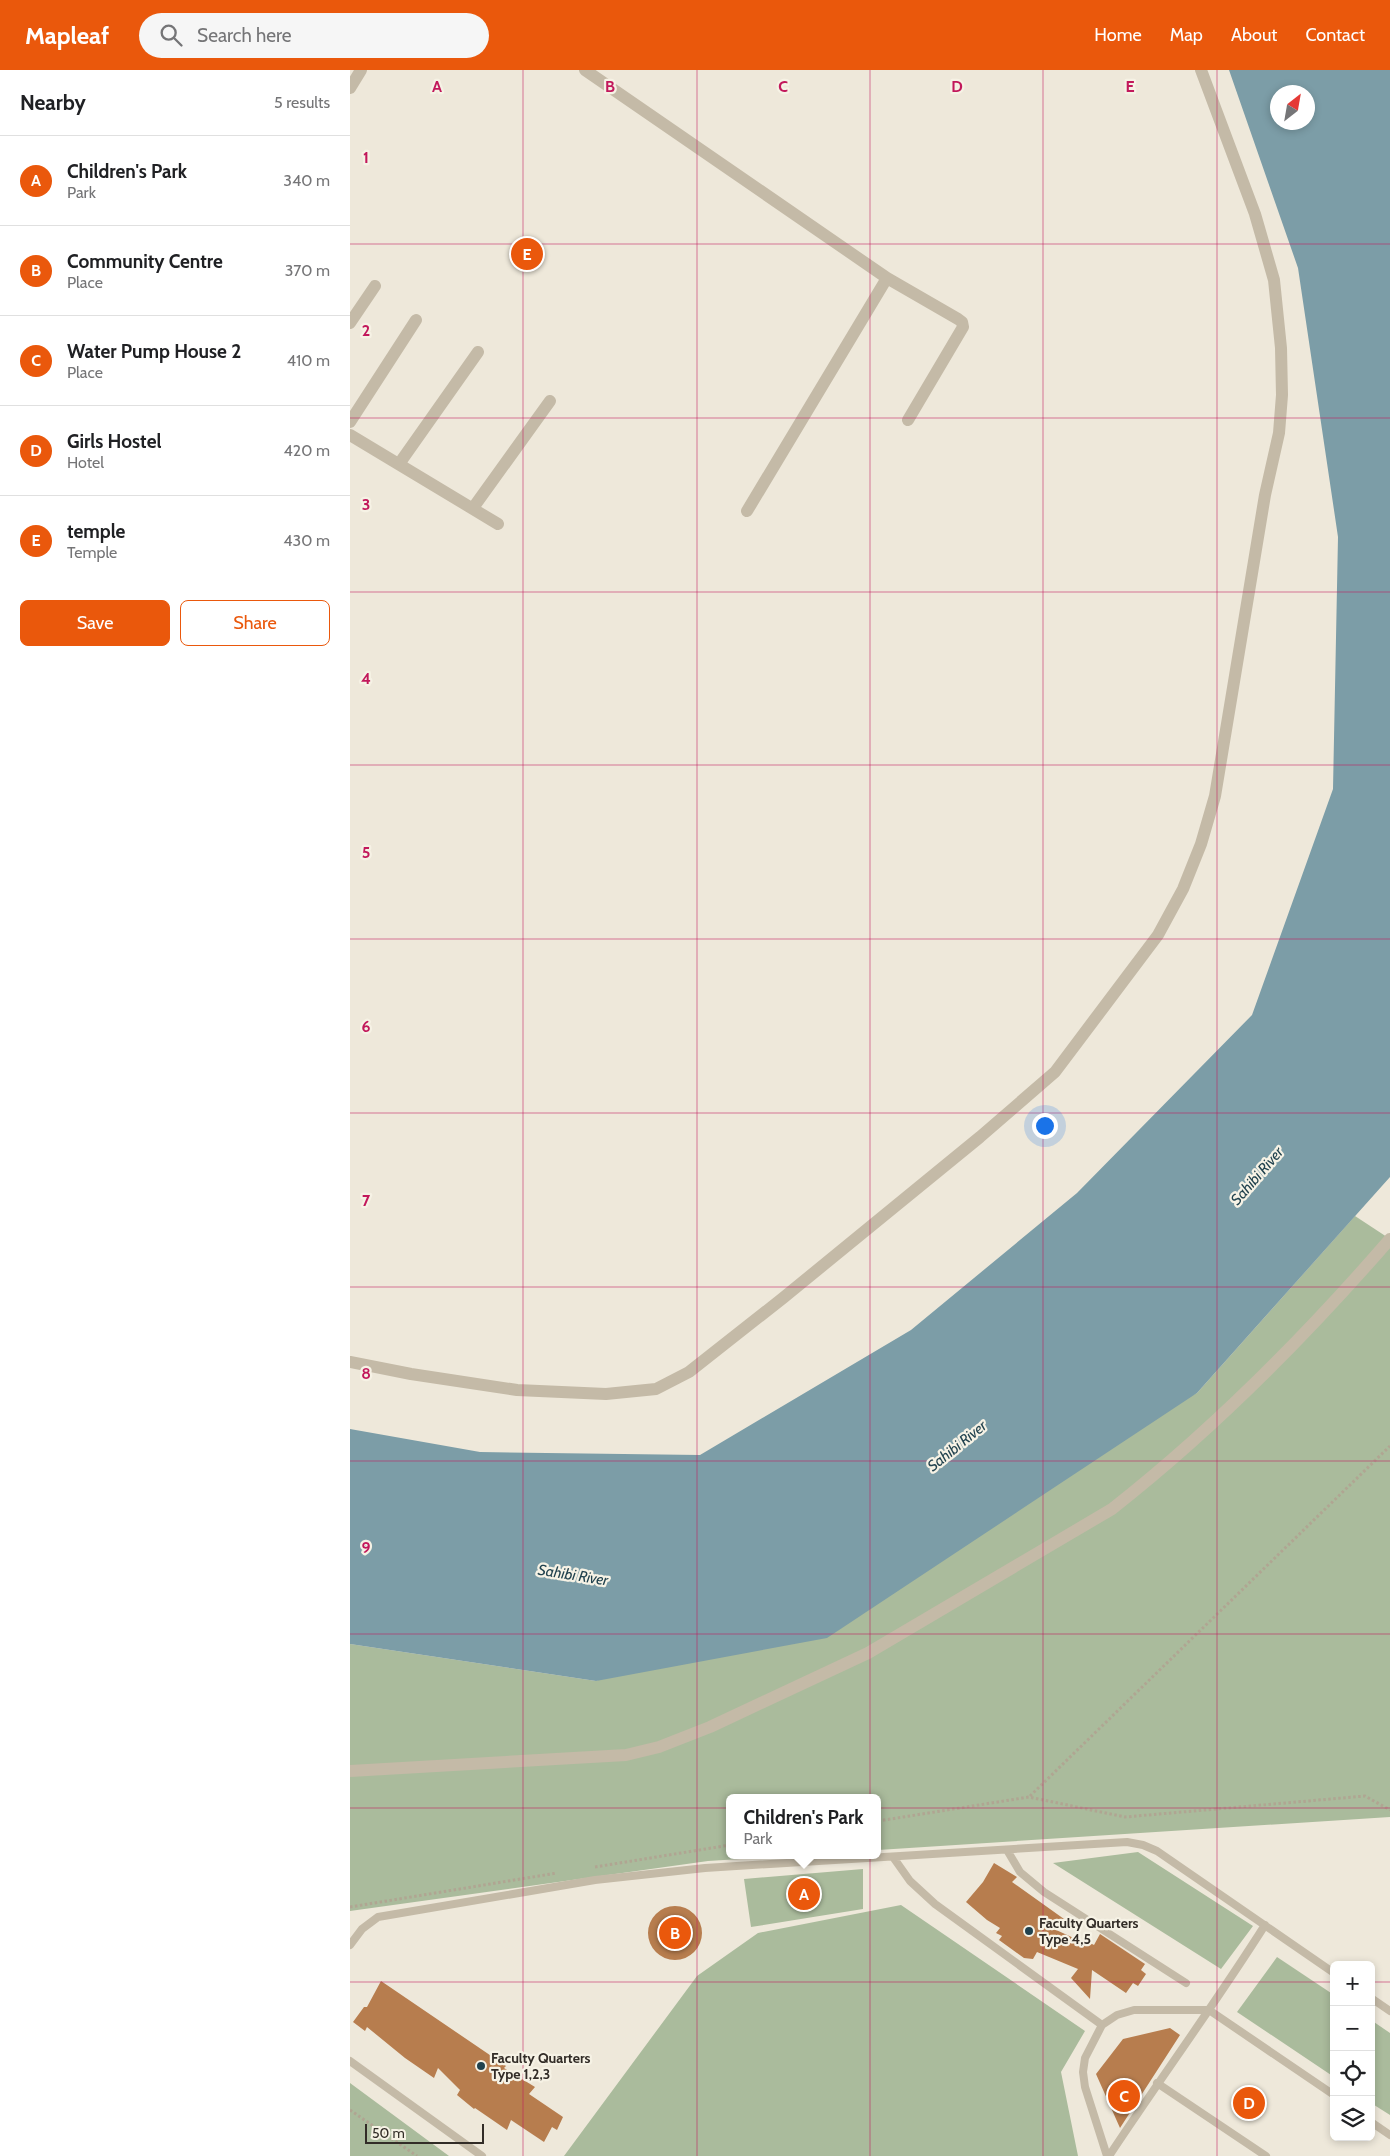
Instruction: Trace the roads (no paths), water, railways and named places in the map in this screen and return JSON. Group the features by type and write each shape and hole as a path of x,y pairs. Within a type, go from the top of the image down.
{"street":[{"path":"350,88 361,70"},
{"path":"585,70 887,278 962,322 963,327 908,420"},
{"path":"350,1362 411,1374 517,1390 606,1394 656,1389 690,1372 965,1150 1049,1078 1086,1033 1158,935 1183,889 1201,844 1215,796 1265,495 1279,433 1282,395 1281,348 1274,280 1255,214 1202,70"},
{"path":"747,511 887,278"},
{"path":"350,323 375,286"},
{"path":"350,422 416,320"},
{"path":"398,464 478,352"},
{"path":"473,508 550,401"},
{"path":"350,435 498,524"},
{"path":"350,1771 626,1755 659,1747 710,1727 868,1653 1126,1499 1250,1388 1342,1294 1390,1239"}],"lane":[{"path":"881,1858 1126,1842 1143,1845 1157,1851 1330,1970"},
{"path":"1007,1850 1020,1872 1044,1892 1186,1983"},
{"path":"893,1857 910,1882 935,1904 1102,2025"},
{"path":"350,1945 362,1929 378,1917 566,1885 704,1868 859,1859"},
{"path":"1108,2156 1265,1926"},
{"path":"1375,2001 1390,2011"},
{"path":"1108,2156 1085,2087 1083,2072 1085,2058 1102,2025 1117,2015 1134,2010 1209,2010 1330,2092"},
{"path":"350,2061 482,2156"},
{"path":"1157,2083 1266,2156"},
{"path":"1375,2125 1390,2135"}],"water":[{"name":"Sahibi River","path":"1229,70 1390,70 1390,1177 1197,1393 827,1638 596,1681 350,1644 350,1429 480,1452 700,1455 911,1330 1077,1193 1252,1015 1333,789 1338,537 1298,268"}],"place":[{"name":"temple","path":"527,254"},
{"name":"Children's Park","path":"804,1894"},
{"name":"Faculty Quarters Type 4,5","path":"1029,1931"},
{"name":"Community Centre","path":"675,1933"},
{"name":"Faculty Quarters Type 1,2,3","path":"481,2066"},
{"name":"Water Pump House 2","path":"1124,2096"},
{"name":"Girls Hostel","path":"1249,2103"}]}
